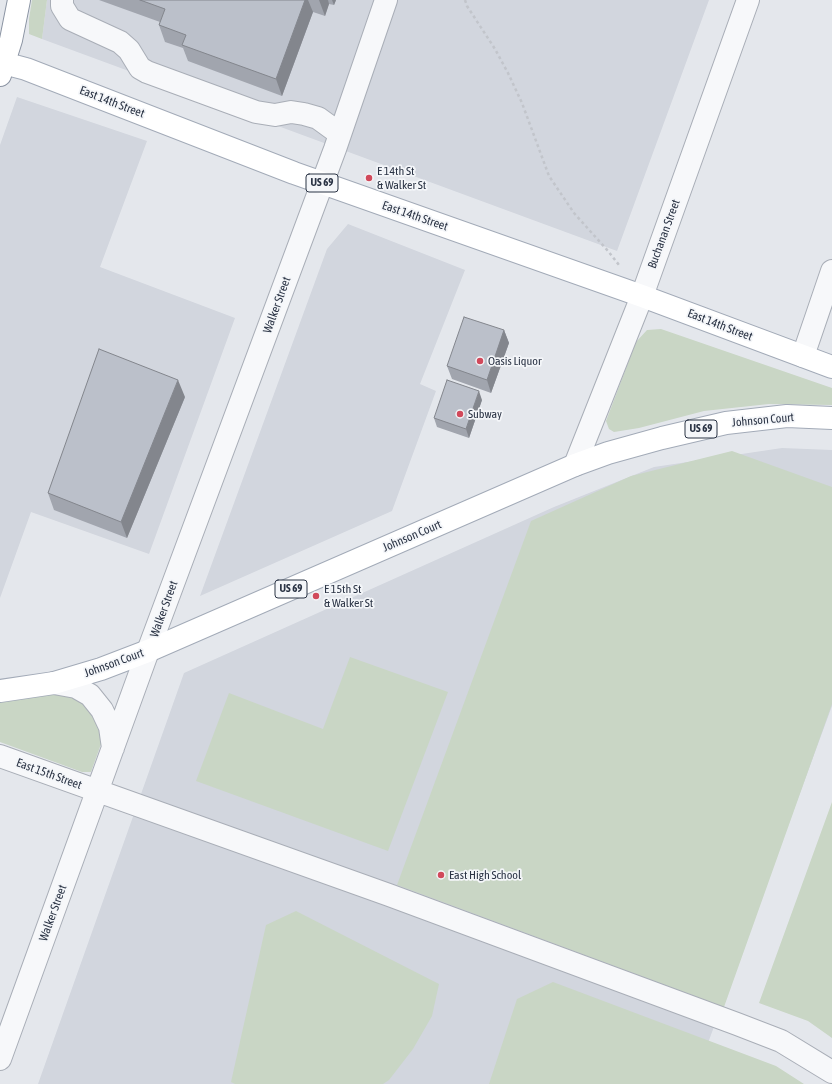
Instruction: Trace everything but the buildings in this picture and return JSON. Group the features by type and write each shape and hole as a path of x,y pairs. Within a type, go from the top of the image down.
{"main road":[{"path":"1,67 11,40 19,0"},
{"name":"East 14th Street","path":"1,67 26,69 323,183 642,296 832,366"},
{"name":"Johnson Court","path":"0,691 54,683 101,670 148,651 575,465 608,453 662,438 726,423 787,416 832,418"}],"street":[{"path":"62,0 62,6 70,19 120,42 129,50 140,68 147,72 256,112 275,115 291,112 318,118 340,134"},
{"name":"Walker Street","path":"0,1059 148,651 323,183 386,0"},
{"name":"Buchanan Street","path":"575,465 642,296 748,0"},
{"path":"803,356 832,271"},
{"path":"54,683 76,687 90,695 102,710 110,727 113,748"},
{"name":"East 15th Street","path":"0,756 389,895 737,1024 781,1041 832,1072"}],"path":[{"path":"465,0 467,6 496,49 508,73 527,116 549,176 574,213 608,250 619,265"}],"shaded area":[{"path":"47,0 709,0 617,251 42,39"},
{"path":"17,97 147,141 100,267 235,318 149,554 31,512 0,598 0,145"},
{"path":"348,224 465,270 420,384 436,391 392,511 200,596 327,249"},
{"name":"East High School","path":"782,448 832,450 832,706 708,1043 798,1084 38,1084 184,673 554,507 654,467"}],"green space":[{"path":"32,0 47,0 42,39 29,34 29,19"},
{"path":"661,329 832,388 832,405 769,404 704,411 639,428 614,432 609,429 606,421 636,342 647,330"},
{"path":"732,451 832,487 832,704 724,1007 397,885 531,521 631,476"},
{"path":"350,657 448,692 388,851 196,781 229,693 323,729"},
{"path":"56,692 85,701 102,728 101,744 91,772 82,772 0,742 0,700"},
{"path":"832,802 832,1038 808,1021 759,1003"},
{"path":"296,911 439,984 432,1016 413,1049 389,1080 383,1084 235,1084 231,1082 266,925"},
{"path":"553,982 776,1066 804,1084 489,1084 517,999"}],"place":[{"name":"E 14th St & Walker St","path":"369,178"},
{"name":"Oasis Liquor","path":"480,361"},
{"name":"Subway","path":"460,414"},
{"name":"E 15th St & Walker St","path":"316,596"},
{"name":"East High School","path":"441,875"}]}
